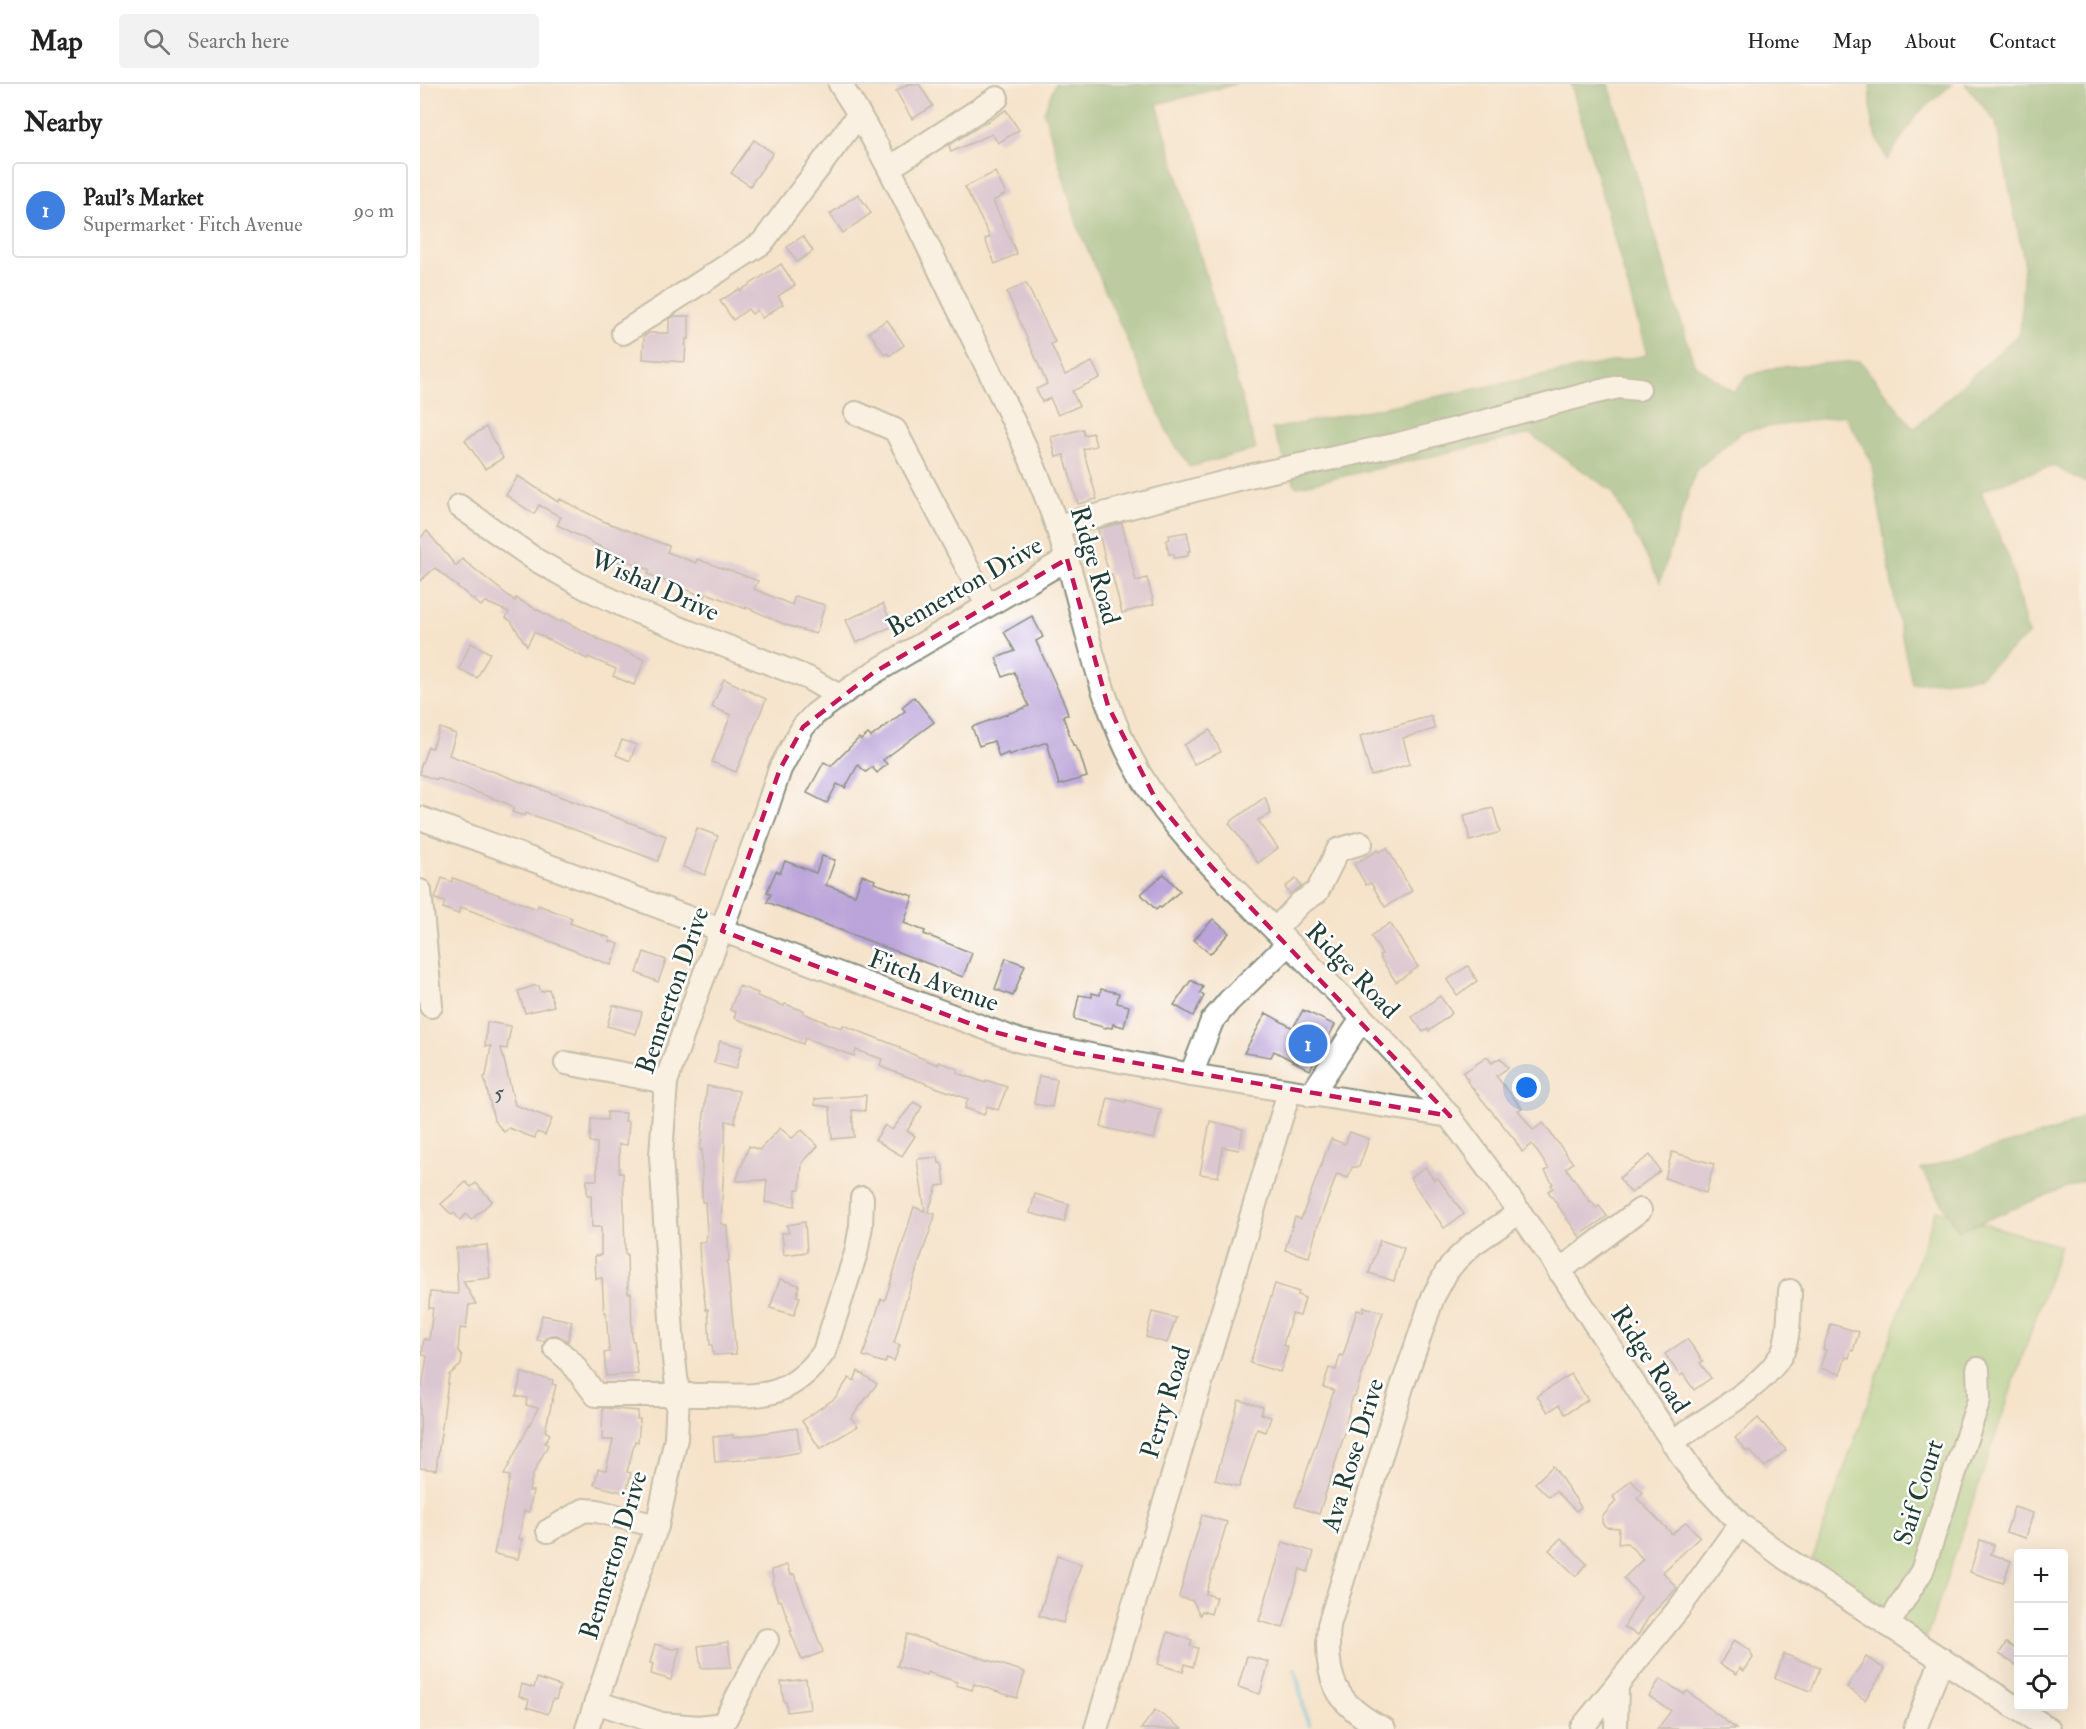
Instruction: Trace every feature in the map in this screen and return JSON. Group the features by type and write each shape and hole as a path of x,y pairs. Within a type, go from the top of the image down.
{"street":[{"name":"Ridge Road","path":"840,84 860,114 889,168 1039,478 1067,559 1108,706 1118,732 1156,800 1183,835 1362,1018 1450,1116 1520,1212 1672,1442 1712,1497 1740,1524 1785,1558 2049,1729"},
{"path":"889,168 997,98"},
{"path":"623,333 762,243 860,114"},
{"path":"1057,526 1249,476 1399,444 1592,393 1619,387 1639,389"},
{"path":"856,413 894,430 987,605"},
{"name":"Wishal Drive","path":"459,506 536,560 584,586 635,611 808,678 839,696"},
{"name":"Bennerton Drive","path":"587,1729 657,1526 676,1438 678,1395 661,1156 666,1082 780,769 803,727 815,714 839,696 873,673 1067,559"},
{"name":"Fitch Avenue","path":"420,818 1020,1041 1191,1075 1450,1116"},
{"path":"1191,1075 1212,1021 1282,937 1300,903 1317,892 1338,850 1361,843"},
{"path":"420,891 431,1006"},
{"name":"Perry Road","path":"1096,1729 1300,1094 1362,1018"},
{"path":"566,1063 666,1082"},
{"path":"555,1348 571,1362 596,1395 746,1395 777,1391 801,1378 824,1352 856,1253 861,1226 862,1198"},
{"path":"1560,1271 1640,1210"},
{"name":"Ava Rose Drive","path":"1384,1729 1346,1705 1333,1684 1328,1643 1329,1625 1402,1387 1433,1297 1447,1271 1458,1258 1473,1244 1520,1212"},
{"path":"1672,1442 1749,1389 1772,1368 1783,1350 1790,1291"},
{"name":"Saif Court","path":"1888,1625 1922,1571 1979,1400 1978,1369"},
{"path":"548,1532 584,1510 597,1511 657,1526"},
{"path":"1581,1729 1680,1607 1740,1524"},
{"path":"596,1702 662,1724 699,1727 723,1724 767,1640"},
{"path":"1915,1729 1942,1659"},
{"path":"1616,1729 1617,1685"}],"highlighted area":[{"path":"1067,559 1108,706 1156,800 1211,866 1450,1116 1071,1052 987,1030 722,931 780,769 803,727 873,673"}],"green space":[{"path":"1055,84 1236,84 1157,104 1256,449 1190,467 1169,436 1079,230 1044,112"},
{"path":"1571,84 1609,84 1694,364 1734,392 1746,377 1777,367 1860,361 1914,429 2020,333 2024,261 1996,122 1965,84 2086,84 2086,483 2054,466 2019,476 1981,491 2010,561 2028,635 1979,677 1912,684 1897,614 1871,460 1845,415 1743,431 1696,470 1660,582 1612,491 1530,434 1296,487 1272,429 1647,355"},
{"path":"1870,84 1952,84 1916,115 1887,160 1872,126"},
{"path":"2086,1114 2086,1179 1959,1231 1921,1169 2060,1129"},
{"path":"1936,1210 2060,1246 1926,1639 1812,1560"}],"building":[{"path":"908,84 919,84 933,106 912,119 896,91"},
{"path":"1006,110 1019,130 998,143 992,134 951,152 949,145"},
{"path":"754,140 773,153 750,186 731,173"},
{"path":"995,172 1006,194 993,201 1017,254 995,264 985,239 990,237 965,187"},
{"path":"858,194 871,213 843,233 830,214"},
{"path":"803,236 813,251 797,262 787,247"},
{"path":"781,264 795,285 778,296 783,304 762,318 757,310 752,314 748,309 733,320 720,301 739,289 740,291"},
{"path":"1026,283 1055,342 1051,344 1065,375 1092,362 1100,378 1072,391 1079,406 1058,415 1050,398 1042,402 1036,389 1047,384 1007,292"},
{"path":"675,316 689,316 689,339 686,339 685,362 643,359 644,336 649,333 669,333 669,319"},
{"path":"887,320 904,345 889,356 888,353 885,355 869,332"},
{"path":"486,427 503,458 485,469 465,440"},
{"path":"1083,429 1084,435 1093,433 1096,446 1083,449 1097,499 1078,504 1064,455 1056,457 1051,437"},
{"path":"518,476 558,502 560,499 603,521 669,546 667,552 696,563 697,559 758,581 754,589 792,605 795,596 825,605 816,634 786,625 707,593 705,597 648,574 650,570 623,559 621,563 609,558 609,551 557,525 561,517 539,505 534,514 506,495"},
{"path":"1122,523 1136,581 1147,578 1154,604 1122,613 1112,574 1109,575 1098,529"},
{"path":"427,531 456,566 462,559 515,601 516,598 560,622 562,620 597,639 645,660 634,685 613,676 616,669 588,657 587,659 534,632 527,646 511,621 506,618 509,612 485,602 481,606 435,568 420,581 420,538"},
{"path":"1187,532 1191,551 1188,551 1188,556 1174,558 1174,554 1169,554 1166,540 1170,539 1169,535"},
{"path":"883,604 893,626 856,643 846,620"},
{"path":"1032,616 1043,637 1036,641 1065,705 1068,715 1063,716 1073,745 1079,751 1087,777 1059,785 1047,742 999,757 994,741 979,746 972,727 1029,706 1014,672 1003,677 996,658 1015,651 1004,632"},
{"path":"471,643 490,653 477,678 459,669"},
{"path":"724,679 766,699 736,772 712,762 731,715 712,707"},
{"path":"914,697 934,722 883,760 887,764 877,773 872,767 866,772 858,765 845,788 837,784 827,803 807,793 824,762 831,766 859,738 861,740 868,734 871,737 905,711 902,707"},
{"path":"1431,716 1435,729 1403,738 1410,764 1371,776 1360,736"},
{"path":"440,728 456,734 449,755 666,836 658,861 526,813 525,816 512,812 514,807 506,803 420,774 428,747 432,748"},
{"path":"1210,730 1221,752 1194,764 1184,745"},
{"path":"622,740 636,745 630,761 616,755"},
{"path":"1265,797 1271,814 1258,820 1278,848 1258,863 1229,823"},
{"path":"1493,808 1500,832 1470,841 1464,815"},
{"path":"697,828 718,836 705,875 683,867"},
{"path":"1387,848 1412,891 1385,907 1371,883 1366,885 1354,864 1378,850 1379,852"},
{"path":"822,856 835,860 826,885 855,895 862,875 875,880 874,883 913,896 904,923 925,931 924,934 972,953 963,977 767,902 771,894 767,892 776,871 780,873 785,861 816,873"},
{"path":"1164,874 1180,891 1156,910 1141,894"},
{"path":"442,878 452,882 453,878 537,909 538,905 572,918 570,923 610,938 609,941 619,944 611,965 464,908 460,908 458,914 443,908 445,902 435,899"},
{"path":"1296,879 1301,886 1290,894 1285,887"},
{"path":"1213,919 1229,933 1210,954 1194,940"},
{"path":"1390,923 1418,967 1396,982 1379,956 1382,954 1371,936"},
{"path":"644,952 666,960 658,982 637,973"},
{"path":"1006,958 1025,965 1013,996 995,989"},
{"path":"1468,966 1477,981 1457,995 1447,980"},
{"path":"1191,980 1203,987 1200,993 1204,996 1193,1016 1174,1005"},
{"path":"539,986 541,992 549,989 554,1006 525,1013 518,991"},
{"path":"739,986 758,993 757,996 804,1011 803,1013 832,1025 842,1028 843,1025 900,1047 900,1049 938,1065 939,1062 958,1069 957,1073 986,1083 986,1080 1007,1087 998,1110 987,1106 984,1115 965,1108 968,1099 884,1068 880,1065 882,1059 856,1050 854,1056 805,1038 803,1044 734,1018 736,1012 730,1010"},
{"path":"1101,989 1119,993 1117,1003 1129,1006 1124,1027 1113,1024 1112,1028 1106,1028 1074,1019 1079,995 1092,997 1092,993 1100,995"},
{"path":"1440,996 1452,1013 1429,1031 1428,1029 1423,1032 1412,1017"},
{"path":"613,1005 642,1012 636,1034 607,1026"},
{"path":"1303,1010 1335,1025 1310,1070 1274,1051 1271,1057 1244,1053 1266,1013 1293,1028"},
{"path":"487,1022 511,1026 507,1049 501,1048 515,1105 552,1119 545,1135 537,1132 535,1138 509,1128 504,1132 494,1120 484,1077 491,1046 485,1046"},
{"path":"720,1041 742,1047 736,1069 714,1063"},
{"path":"1487,1057 1492,1063 1500,1058 1508,1068 1496,1076 1522,1108 1518,1110 1533,1130 1543,1123 1573,1163 1566,1168 1590,1202 1596,1208 1599,1206 1607,1216 1579,1236 1548,1191 1553,1188 1545,1171 1549,1169 1532,1144 1522,1152 1515,1140 1467,1081 1463,1073"},
{"path":"1039,1076 1057,1079 1052,1107 1034,1104"},
{"path":"707,1086 739,1091 735,1123 726,1121 721,1224 727,1226 729,1261 727,1261 736,1354 713,1355 700,1262 699,1242 706,1242 707,1231 705,1202 702,1202 702,1150 700,1150"},
{"path":"866,1095 865,1111 852,1110 854,1137 832,1139 830,1107 815,1105 815,1099"},
{"path":"1108,1098 1126,1102 1126,1100 1161,1110 1154,1139 1101,1127"},
{"path":"914,1102 922,1107 907,1131 915,1136 902,1156 875,1140 885,1125 892,1130"},
{"path":"607,1112 626,1113 625,1121 629,1122 627,1145 619,1144 619,1173 623,1173 625,1254 627,1254 628,1293 631,1293 632,1341 634,1341 638,1374 606,1376 604,1353 609,1352 606,1312 604,1312 602,1278 596,1279 595,1256 601,1255 601,1227 592,1227 591,1195 587,1195 587,1180 597,1180 597,1143 590,1142 591,1119 607,1120"},
{"path":"1210,1121 1243,1129 1239,1150 1223,1147 1218,1177 1200,1174"},
{"path":"780,1128 792,1138 802,1130 818,1146 802,1163 800,1189 796,1189 795,1206 765,1202 767,1180 736,1181 749,1146 759,1150"},
{"path":"1350,1132 1369,1139 1359,1167 1352,1167 1348,1178 1337,1174 1309,1257 1285,1250 1295,1217 1301,1219 1331,1139 1345,1144"},
{"path":"1672,1152 1714,1164 1706,1193 1665,1178"},
{"path":"1650,1155 1660,1171 1631,1193 1619,1178"},
{"path":"938,1157 943,1167 945,1185 937,1186 928,1212 935,1214 934,1219 894,1343 900,1345 894,1361 887,1358 885,1363 863,1356 881,1299 885,1300 914,1207 925,1211 917,1159"},
{"path":"1425,1167 1434,1180 1438,1178 1464,1214 1444,1228 1410,1178"},
{"path":"466,1182 471,1187 476,1183 492,1201 471,1220 466,1214 460,1220 441,1204"},
{"path":"1035,1194 1069,1204 1064,1222 1030,1213"},
{"path":"805,1222 807,1252 784,1255 782,1233 789,1233 787,1225"},
{"path":"1380,1240 1404,1248 1394,1281 1369,1273"},
{"path":"487,1245 490,1278 463,1281 476,1304 469,1305 466,1329 460,1328 458,1350 462,1356 461,1365 449,1375 436,1470 420,1468 420,1386 422,1387 427,1356 422,1355 424,1339 429,1340 433,1308 429,1308 430,1292 458,1294 456,1248"},
{"path":"780,1279 799,1285 797,1296 800,1297 794,1315 770,1308"},
{"path":"1275,1284 1299,1292 1298,1295 1305,1298 1300,1316 1292,1314 1283,1345 1288,1347 1280,1372 1250,1363"},
{"path":"1364,1307 1383,1312 1355,1396 1353,1396 1346,1422 1348,1423 1319,1514 1295,1506 1334,1390 1323,1387 1329,1368 1336,1370 1340,1355 1343,1356 1357,1310 1363,1312"},
{"path":"1152,1312 1176,1318 1167,1343 1146,1337"},
{"path":"542,1315 572,1321 568,1341 557,1335 550,1335 544,1341 537,1340"},
{"path":"1831,1324 1859,1332 1853,1351 1851,1350 1849,1358 1846,1357 1840,1374 1820,1368"},
{"path":"1687,1339 1703,1361 1700,1363 1711,1378 1694,1390 1683,1374 1680,1376 1665,1354"},
{"path":"858,1371 877,1384 851,1418 858,1426 820,1449 802,1421 835,1398 849,1378 854,1381"},
{"path":"522,1373 553,1380 552,1384 556,1385 545,1431 550,1434 545,1443 548,1445 533,1474 529,1491 533,1491 529,1512 524,1511 518,1559 494,1554 510,1476 504,1475 538,1408 526,1405 527,1398 516,1396"},
{"path":"1571,1374 1588,1400 1565,1414 1559,1405 1548,1412 1537,1396"},
{"path":"1239,1400 1263,1407 1261,1414 1271,1417 1266,1432 1257,1429 1239,1487 1215,1480"},
{"path":"603,1408 638,1411 637,1419 640,1419 638,1442 635,1441 627,1472 631,1473 626,1493 594,1485 598,1469 606,1470 613,1440 602,1440"},
{"path":"1758,1418 1786,1450 1765,1467 1735,1438"},
{"path":"797,1428 801,1452 767,1458 715,1462 713,1437 733,1435 733,1438"},
{"path":"1553,1466 1581,1507 1576,1511 1556,1491 1549,1497 1535,1483"},
{"path":"1631,1480 1643,1493 1637,1498 1672,1534 1686,1522 1700,1537 1663,1572 1677,1588 1648,1618 1638,1635 1624,1627 1641,1597 1624,1578 1643,1559 1627,1543 1618,1544 1619,1528 1606,1527 1602,1523 1602,1517 1616,1501 1613,1497"},
{"path":"2014,1507 2033,1513 2026,1538 2006,1532"},
{"path":"1202,1515 1227,1522 1206,1594 1216,1597 1211,1614 1202,1611 1200,1615 1193,1601 1179,1597"},
{"path":"1561,1538 1587,1564 1576,1576 1549,1550"},
{"path":"1980,1540 1994,1545 1991,1554 2011,1561 2003,1583 1970,1572"},
{"path":"1283,1542 1314,1552 1308,1572 1300,1569 1283,1628 1259,1621"},
{"path":"1057,1556 1081,1564 1063,1623 1039,1616"},
{"path":"787,1565 790,1575 794,1574 823,1652 802,1660 781,1600 778,1601 772,1582 774,1581 771,1570"},
{"path":"1168,1632 1192,1640 1190,1646 1198,1648 1193,1667 1185,1664 1183,1672 1158,1664"},
{"path":"907,1634 1025,1672 1017,1698 974,1684 972,1690 956,1685 957,1682 927,1672 926,1675 897,1666"},
{"path":"1734,1640 1750,1650 1753,1658 1744,1671 1740,1668 1737,1674 1720,1664"},
{"path":"728,1642 731,1667 701,1668 698,1646"},
{"path":"2006,1643 2014,1648 2014,1664 1999,1654"},
{"path":"655,1644 672,1649 680,1648 671,1680 651,1674 653,1664 650,1663"},
{"path":"1784,1654 1820,1668 1811,1691 1775,1678"},
{"path":"1247,1656 1269,1662 1260,1694 1238,1687"},
{"path":"1866,1657 1885,1669 1865,1700 1847,1687"},
{"path":"537,1678 560,1686 556,1700 553,1699 548,1714 527,1707 529,1700 519,1696 522,1684 534,1688"},
{"path":"806,1679 810,1709 787,1712 781,1682"},
{"path":"1660,1679 1684,1694 1687,1691 1736,1729 1657,1729 1671,1711 1649,1696"},
{"path":"1155,1710 1182,1729 1141,1729"}],"waterway":[{"path":"1295,1670 1309,1724"}],"place":[{"name":"Paul’s Market","path":"1308,1044"}]}
